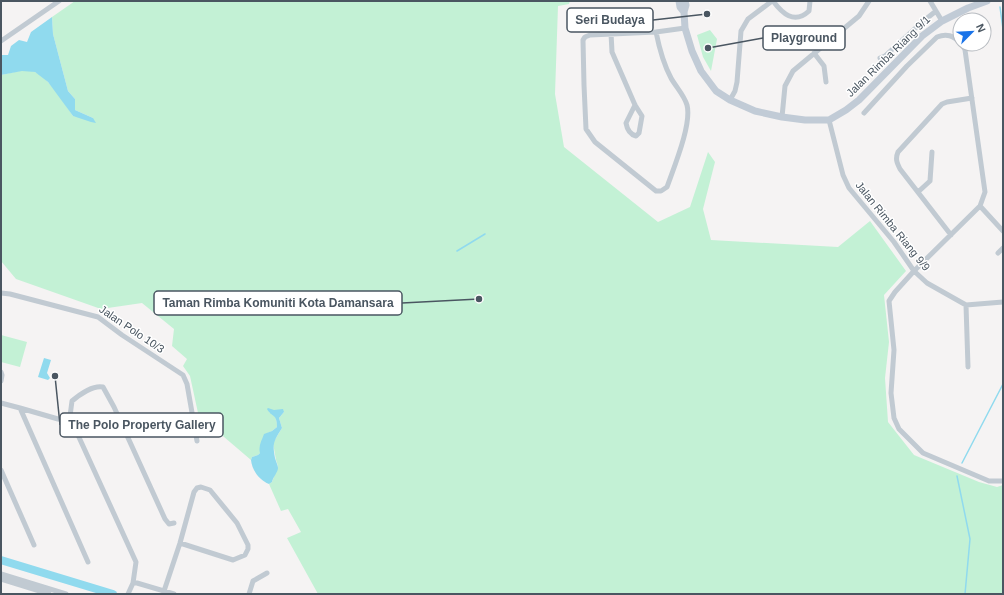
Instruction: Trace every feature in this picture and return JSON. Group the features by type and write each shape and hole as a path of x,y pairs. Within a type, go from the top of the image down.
{"street":[{"path":"1,41 59,1"},
{"path":"678,1 684,12"},
{"path":"685,1 685,28 692,51 701,71 716,91 730,100 755,111 782,117 830,122"},
{"path":"730,100 737,82 741,31 748,19 772,1 781,12 787,16 804,15 809,11 810,1"},
{"path":"782,117 785,86 793,71 859,16 869,1"},
{"path":"930,1 942,21"},
{"name":"Jalan Rimba Riang 9/1","path":"830,122 859,100 917,41 942,21 968,8 987,1"},
{"path":"880,58 885,56 921,22 936,11"},
{"path":"656,32 658,42 671,77 684,97 688,107 687,123 667,187 660,191 656,191 595,142 586,129 583,40 585,37 590,35 656,32 685,28"},
{"path":"611,34 612,52 635,105 642,116 639,133 636,136 629,132 626,123 635,105"},
{"path":"864,113 907,66 937,37 942,35 952,36"},
{"path":"965,52 985,189 980,206 914,272 895,292 889,301 894,340 894,360 890,387 895,422 899,429 923,454 989,481 1003,481"},
{"path":"814,53 824,66 826,82"},
{"path":"951,235 897,162 896,156 942,104 972,98"},
{"name":"Jalan Rimba Riang 9/9","path":"830,122 843,175 849,188 894,242 914,272 927,283 966,305"},
{"path":"918,192 930,181 932,152"},
{"path":"980,206 1003,231"},
{"path":"998,252 1003,248"},
{"name":"Jalan Polo 10/3","path":"1,293 98,317 182,376 187,384 197,441"},
{"path":"968,367 966,305 1003,302"},
{"path":"1,372 1,381"},
{"path":"68,418 72,401 90,389 100,386 103,387 114,407 166,522 169,524 174,524"},
{"path":"1,403 58,419 72,418 72,422 136,562 133,583 128,594"},
{"path":"20,408 88,562"},
{"path":"1,470 34,545"},
{"path":"164,591 180,543 194,492 197,488 201,487 210,490 237,524 248,545 248,549 245,555 233,560 180,543"},
{"path":"249,594 253,581 267,572"},
{"path":"1,574 66,594"},
{"path":"1,579 49,594"},
{"path":"133,583 174,594"}],"green space":[{"path":"75,1 570,1 569,4 558,6 555,94 564,147 658,222 690,207 708,152 715,162 703,209 711,240 838,247 870,221 906,271 884,295 889,342 885,378 888,422 914,455 979,482 997,487 1003,485 1003,594 318,594 287,538 301,532 288,509 281,511 269,484 272,482 278,466 273,443 282,428 279,418 284,412 269,412 276,418 277,427 268,433 260,453 252,457 251,460 210,425 206,438 203,436 190,376 183,366 187,359 172,346 174,329 142,303 101,309 16,279 1,261 1,75 22,71 35,72 51,85 73,116 93,118 75,110 75,99 68,91 53,34 52,17"},
{"path":"710,30 717,39 711,71 703,57 697,35"},
{"path":"1,335 27,342 20,367 1,362"}],"water":[{"path":"52,17 53,34 68,91 75,99 75,110 93,118 96,123 73,116 48,82 35,72 22,71 1,75 1,55 8,55 11,46 19,40 27,42 31,32"},
{"path":"44,358 51,360 47,373 50,378 48,380 38,377"},
{"path":"267,409 274,410 283,409 284,412 279,418 282,428 275,439 274,445 274,453 278,470 272,482 269,484 262,480 257,474 251,460 252,457 260,453 260,445 264,434 277,427 276,420"}],"waterway":[{"path":"1000,7 1003,29"},
{"path":"457,251 485,234"},
{"path":"962,463 1003,384"},
{"path":"957,476 970,539 965,594"},
{"path":"1,560 113,594"}],"place":[{"name":"Seri Budaya","path":"707,14"},
{"name":"Playground","path":"708,48"},
{"name":"Taman Rimba Komuniti Kota Damansara","path":"479,299"},
{"name":"The Polo Property Gallery","path":"55,376"}]}
